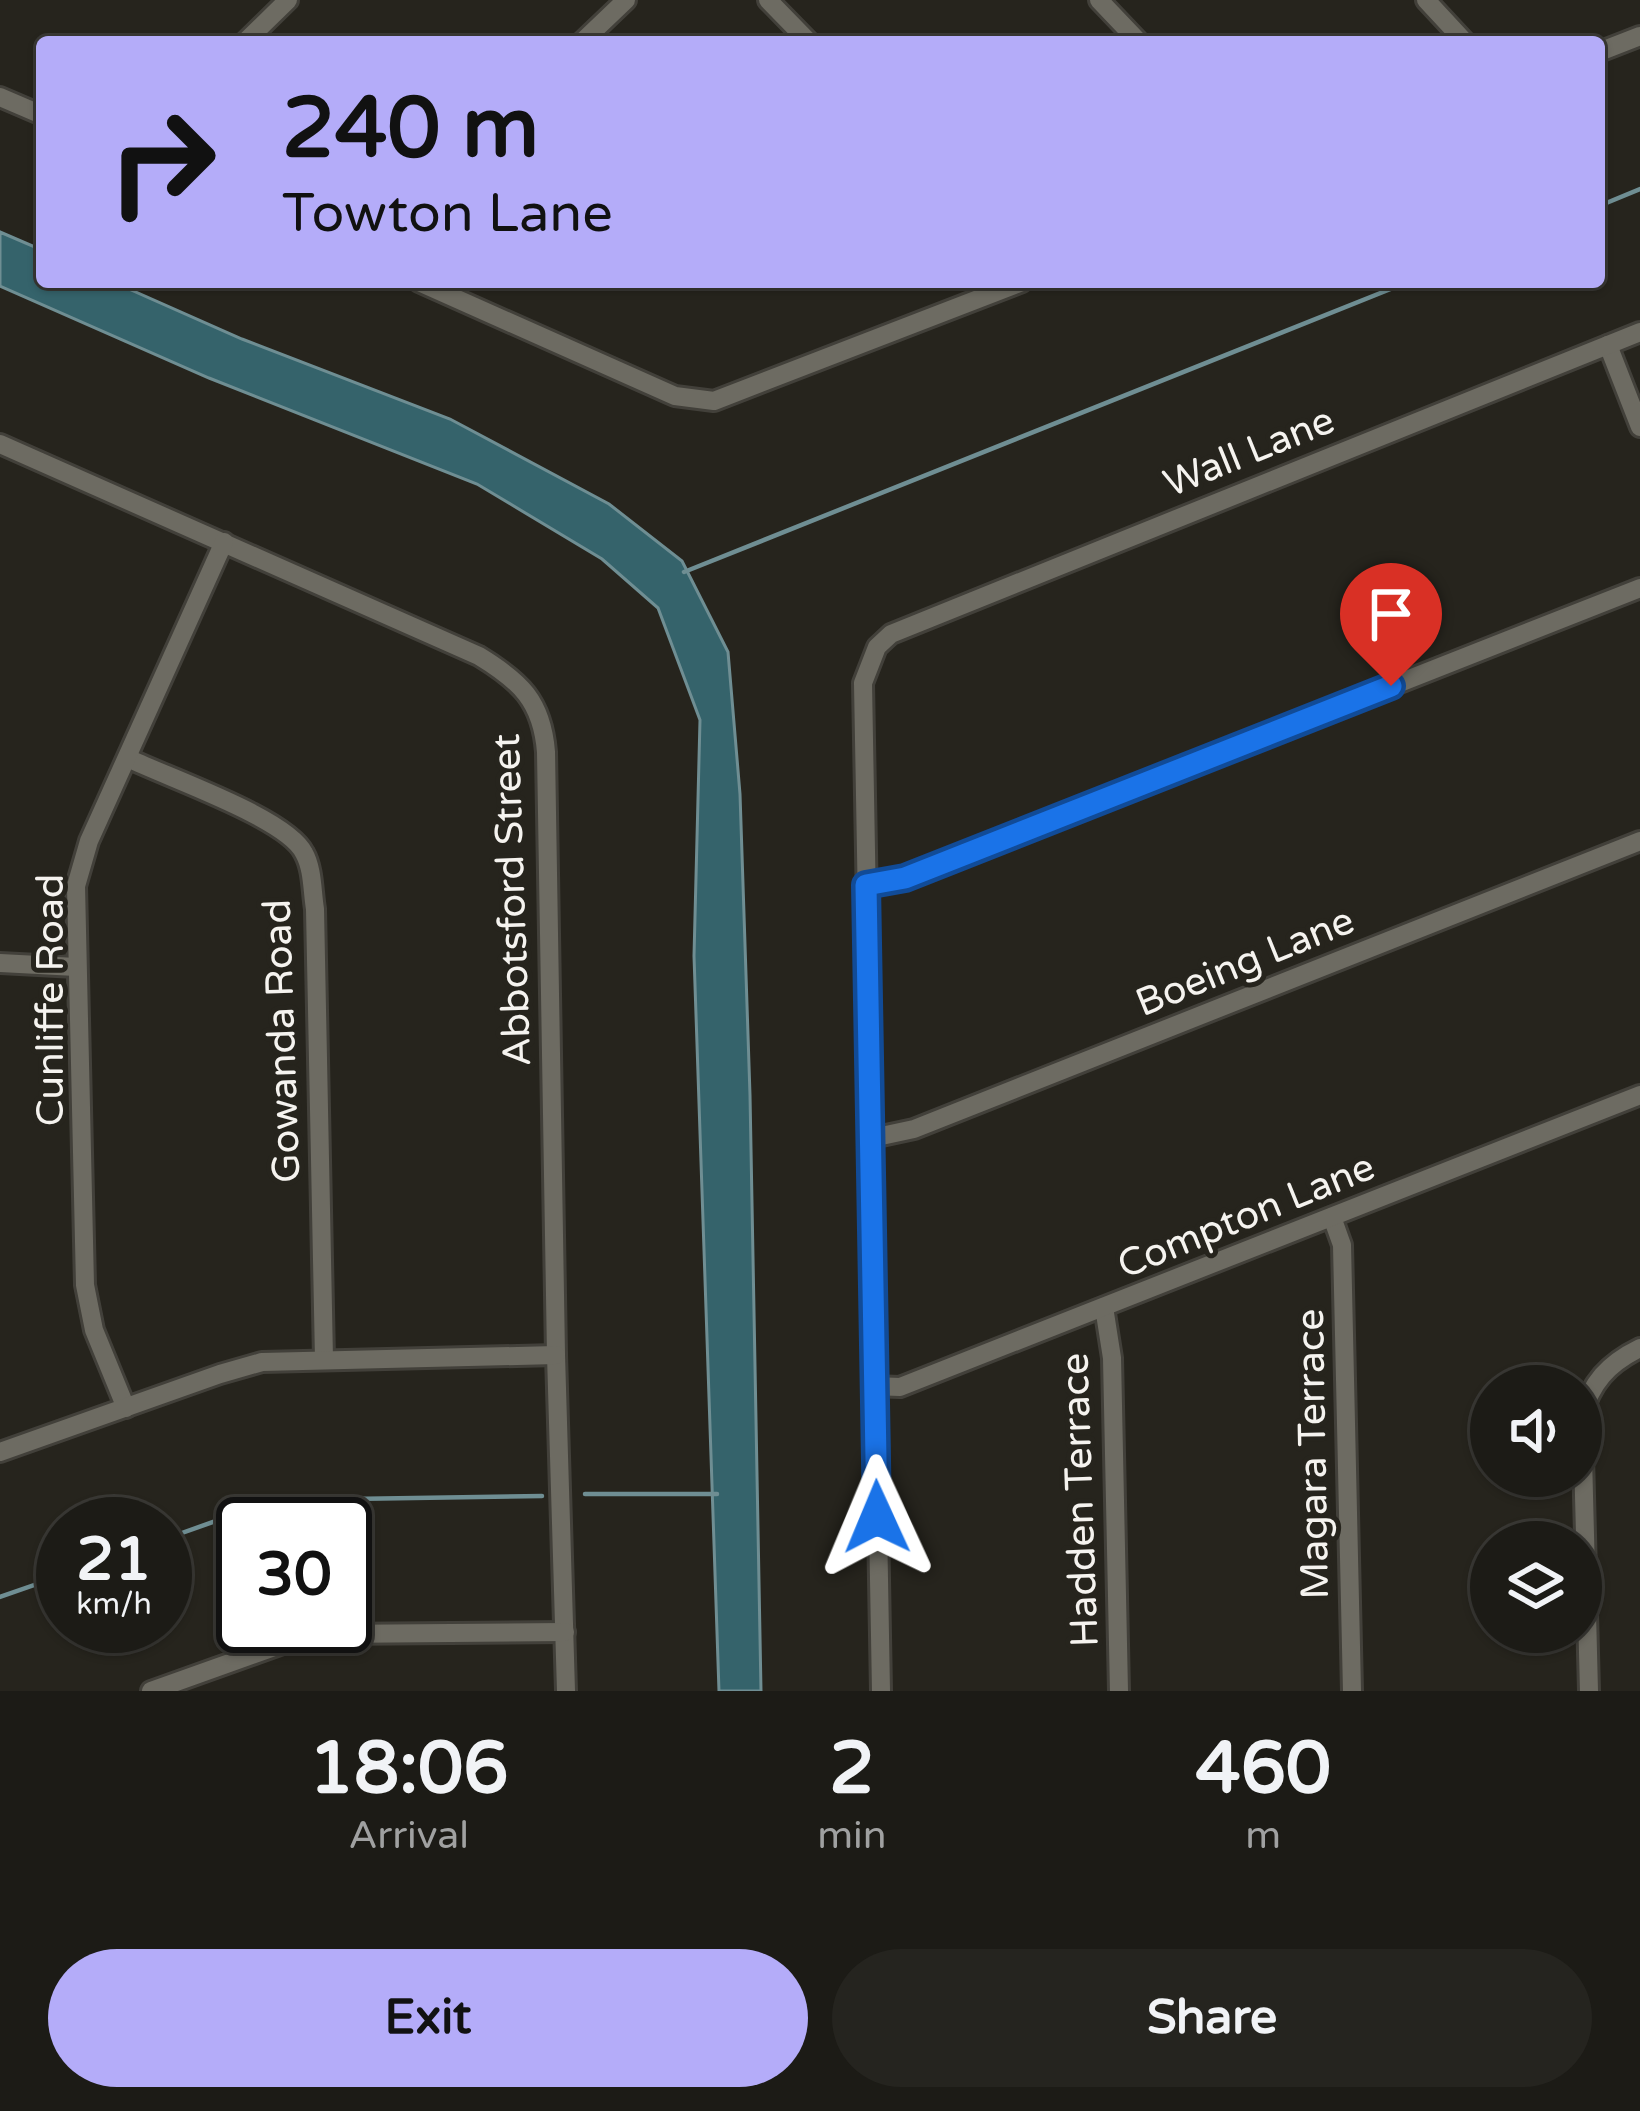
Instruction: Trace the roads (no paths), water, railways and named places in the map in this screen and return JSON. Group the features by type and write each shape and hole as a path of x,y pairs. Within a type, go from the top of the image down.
{"street":[{"path":"251,36 288,0"},
{"path":"588,36 626,0"},
{"path":"768,0 803,36"},
{"path":"1099,0 1133,36"},
{"path":"1426,0 1460,36"},
{"path":"1605,50 1640,36"},
{"path":"0,97 36,112"},
{"path":"432,288 675,396 714,401 1006,288"},
{"name":"Wall Lane","path":"866,885 863,683 868,663 885,639 1054,565 1640,332"},
{"path":"1608,345 1640,427"},
{"name":"Abbotsford Street","path":"2,451 224,542 479,656 514,677 536,708 546,752 566,1691"},
{"name":"Cunliffe Road","path":"126,1408 94,1330 85,1285 76,967 80,870 224,542"},
{"path":"881,1691 866,885 905,878 1640,587"},
{"name":"Gowanda Road","path":"128,758 282,827 303,849 310,866 315,909 324,1359"},
{"name":"Boeing Lane","path":"872,1138 914,1129 1640,842"},
{"path":"0,963 76,967"},
{"name":"Compton Lane","path":"873,1387 900,1387 1640,1095"},
{"name":"Magara Terrace","path":"1331,1217 1342,1245 1352,1691"},
{"name":"Hadden Terrace","path":"1104,1307 1112,1358 1119,1691"},
{"path":"1589,1691 1582,1417 1586,1400 1603,1374 1640,1348"},
{"path":"0,1452 244,1366 284,1360 556,1355"},
{"path":"151,1691 293,1640 331,1634 565,1632"}],"water":[{"path":"0,232 36,247 36,288 127,288 242,339 450,419 609,504 682,561 728,652 740,794 761,1691 719,1691 694,956 700,720 658,608 602,559 477,484 209,378 0,286"}],"waterway":[{"path":"1605,204 1640,189"},
{"path":"684,572 1393,288"},
{"path":"585,1494 717,1494"},
{"path":"192,1529 286,1500 542,1496"},
{"path":"0,1597 36,1584"}]}
